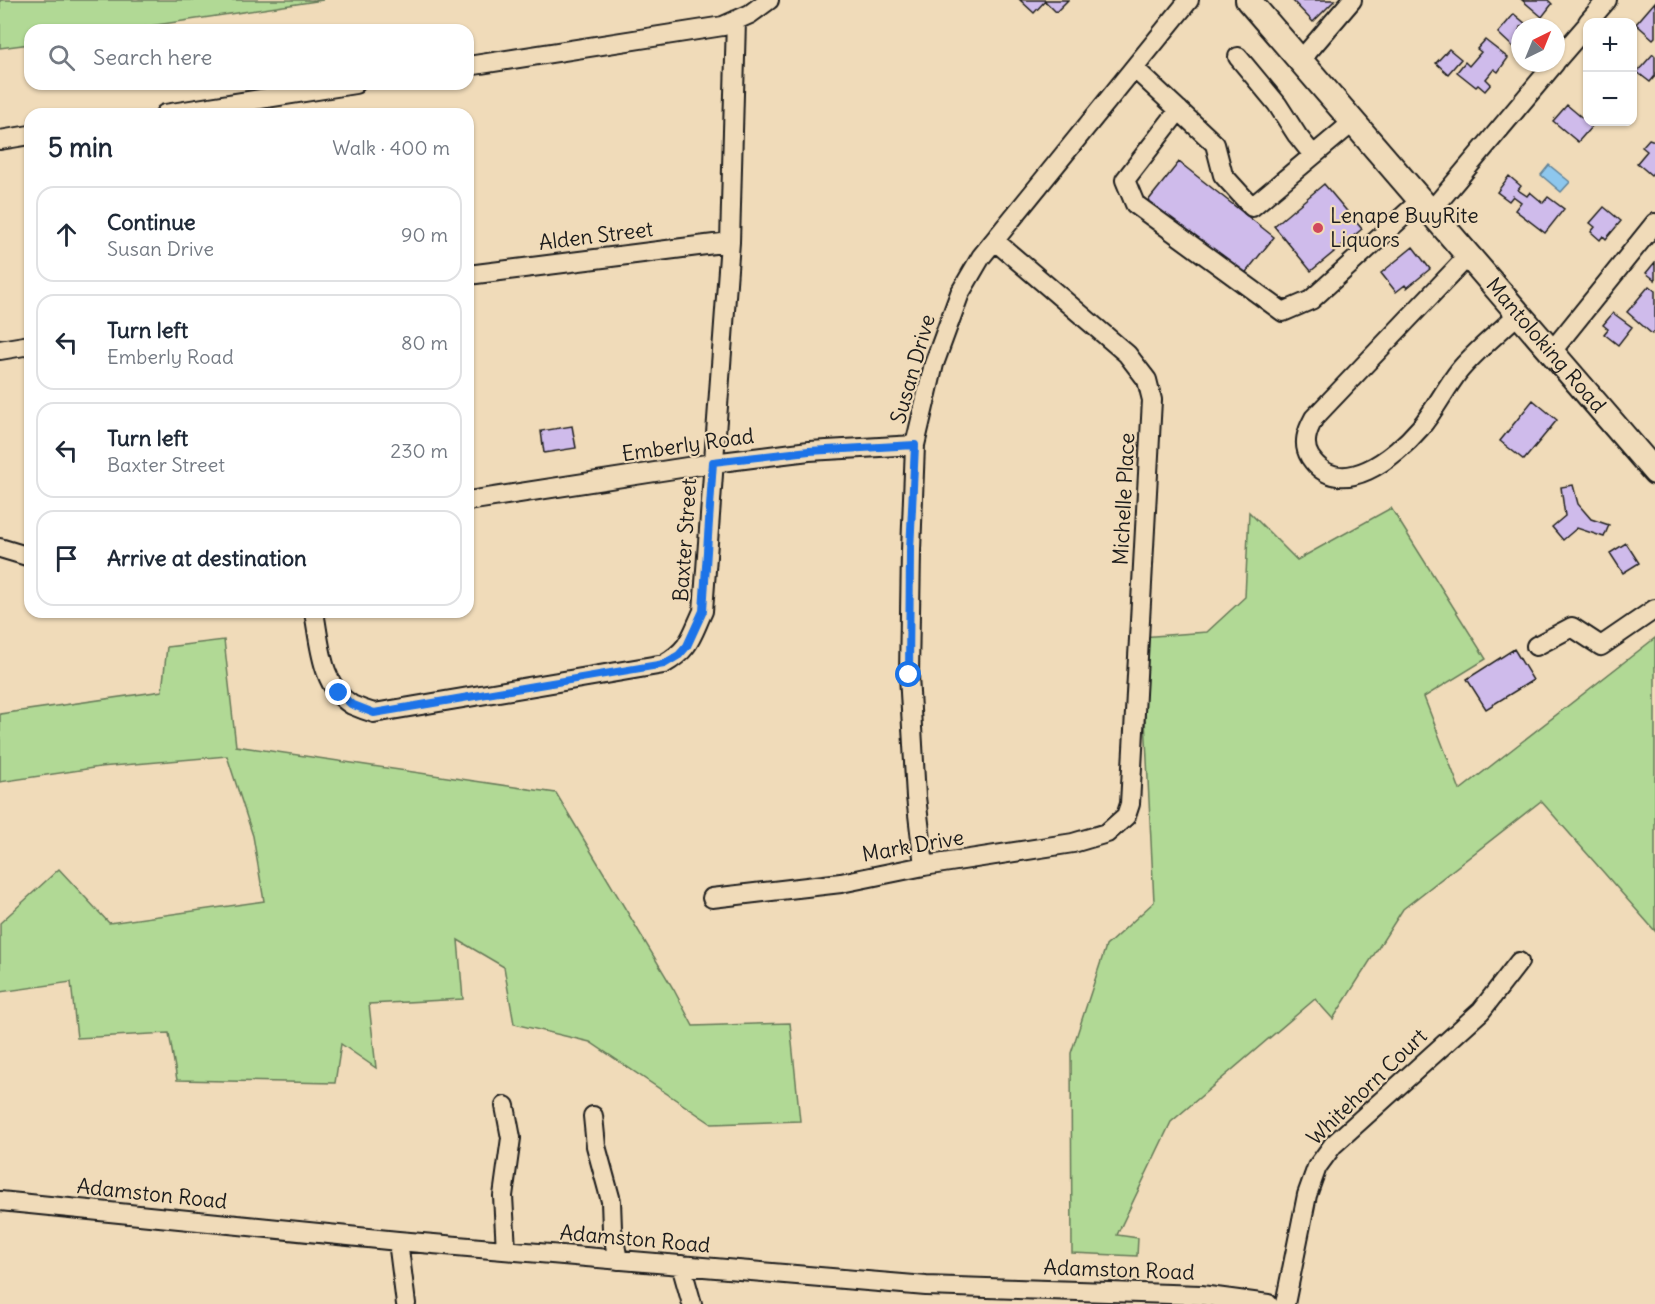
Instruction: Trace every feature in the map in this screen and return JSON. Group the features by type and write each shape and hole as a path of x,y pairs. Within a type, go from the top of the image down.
{"main road":[{"name":"Mantoloking Road","path":"1248,0 1655,472"}],"street":[{"path":"474,65 723,26 750,14 770,0"},
{"name":"Susan Drive","path":"924,866 916,797 909,675 910,551 915,445 934,364 960,293 981,257 1189,0"},
{"path":"1300,61 1352,0"},
{"path":"1592,18 1607,0"},
{"name":"Baxter Street","path":"315,618 327,676 339,693 351,704 374,713 664,664 679,655 687,646 703,611 730,242 735,20"},
{"path":"1565,50 1583,29"},
{"path":"1238,57 1277,104 1313,155"},
{"path":"1134,68 1215,144 1223,175 1252,207 1353,122"},
{"path":"1179,110 1125,180 1135,204 1283,312 1311,300 1382,235 1426,205 1546,72"},
{"path":"203,108 317,90"},
{"path":"0,140 24,136"},
{"path":"1551,351 1655,223"},
{"name":"Alden Street","path":"474,274 730,242"},
{"name":"Michelle Place","path":"995,242 1127,354 1147,380 1152,400 1130,804 1126,816 1118,824"},
{"path":"1468,255 1314,418 1306,434 1306,450 1311,459 1322,470 1334,477 1352,476 1384,462 1420,428 1460,369 1519,313"},
{"path":"0,350 24,346"},
{"name":"Emberly Road","path":"474,500 713,462 809,451 915,445"},
{"path":"0,548 24,555"},
{"path":"1536,646 1572,627 1601,646 1655,609"},
{"name":"Mark Drive","path":"712,898 841,883 924,866 1073,843 1107,833 1118,824"},
{"name":"Whitehorn Court","path":"1285,1304 1307,1195 1317,1167 1334,1145 1481,1011 1519,962"},
{"path":"505,1106 511,1138 502,1196 506,1250"},
{"path":"593,1116 596,1146 611,1201 612,1229 618,1260"},
{"name":"Adamston Road","path":"0,1201 398,1241 1038,1297 1115,1293 1201,1296 1268,1304"},
{"path":"398,1241 406,1304"},
{"path":"681,1265 692,1304"},
{"path":"1115,1293 1133,1304"}],"green space":[{"path":"0,0 323,0 163,24 24,24 24,45 0,48"},
{"path":"1391,508 1486,659 1424,697 1460,790 1655,638 1655,931 1541,801 1403,909 1333,1019 1315,999 1171,1122 1117,1235 1138,1238 1137,1256 1072,1253 1071,1053 1106,946 1154,902 1141,637 1207,632 1245,597 1249,512 1297,560"},
{"path":"224,640 236,746 556,793 674,990 693,1026 790,1023 800,1121 712,1124 590,1042 514,1024 504,967 458,940 463,999 369,1004 376,1068 341,1044 335,1083 177,1080 169,1033 77,1038 71,982 0,992 0,923 59,869 109,923 264,901 253,836 227,756 100,767 0,782 0,714 162,691 167,647"}],"water":[{"path":"1549,165 1570,182 1561,192 1541,175"}],"building":[{"path":"1020,0 1068,0 1056,12 1045,1 1034,13"},
{"path":"1292,0 1335,0 1313,22"},
{"path":"1522,0 1548,0 1552,4 1542,17"},
{"path":"1655,2 1655,37 1653,39 1637,23"},
{"path":"1514,14 1519,18 1511,18 1511,45 1498,33"},
{"path":"1485,40 1508,58 1498,72 1494,69 1486,79 1491,84 1485,91 1457,72 1465,62 1469,66 1481,52 1477,49"},
{"path":"1449,49 1461,59 1448,74 1436,63"},
{"path":"1653,54 1655,56 1655,76 1650,82 1637,72"},
{"path":"1567,105 1583,118 1583,126 1592,126 1578,142 1553,121"},
{"path":"1649,139 1655,141 1655,171 1651,175 1637,163 1647,151 1642,147"},
{"path":"1179,162 1274,237 1243,276 1148,201"},
{"path":"1509,176 1521,186 1518,190 1527,196 1530,192 1543,203 1548,197 1564,209 1545,233 1515,210 1521,202 1513,196 1509,201 1497,192"},
{"name":"Lenape BuyRite Liquors","path":"1324,184 1362,229 1311,271 1274,226"},
{"path":"1604,207 1621,221 1606,239 1603,236 1600,240 1591,232 1595,227 1590,223"},
{"path":"1413,247 1430,269 1407,288 1405,285 1396,292 1381,273"},
{"path":"1655,262 1655,280 1646,273"},
{"path":"1649,286 1655,291 1655,331 1652,334 1627,312"},
{"path":"1613,313 1632,327 1618,345 1604,334 1608,329 1603,325"},
{"path":"1533,400 1557,420 1524,460 1500,441"},
{"path":"572,426 576,448 544,453 541,431"},
{"path":"1573,485 1578,504 1591,519 1609,525 1604,537 1577,528 1563,540 1552,527 1565,516 1561,487"},
{"path":"1626,543 1639,563 1623,573 1610,553"},
{"path":"1514,649 1533,680 1486,709 1467,679"}],"place":[{"name":"Lenape BuyRite Liquors","path":"1318,228"}],"route":[{"path":"339,693 351,704 374,713 664,664 679,655 687,646 703,611 713,462 809,451 915,445 910,551 909,675"}]}
